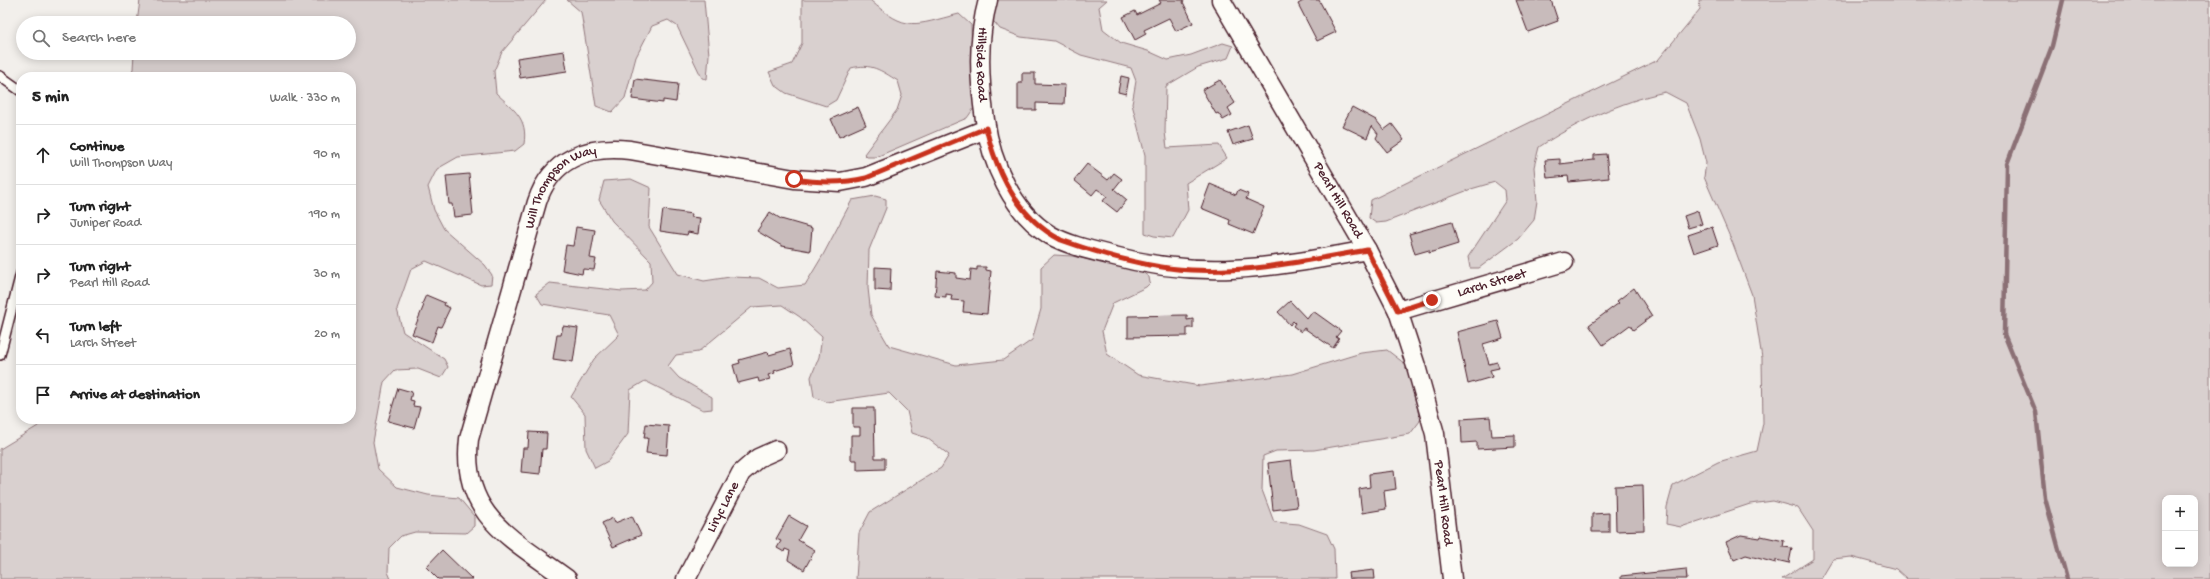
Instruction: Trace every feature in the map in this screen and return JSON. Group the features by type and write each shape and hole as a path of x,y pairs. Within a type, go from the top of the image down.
{"street":[{"name":"Hillside Road","path":"988,0 979,44 980,84 990,146 1002,175 1022,210 1050,234 1086,249 1165,267 1220,270 1278,266 1367,250"},
{"name":"Pearl Hill Road","path":"1221,0 1367,250 1398,311 1416,366 1435,434 1452,579"},
{"name":"Will Thompson Way","path":"567,579 503,532 486,516 476,500 468,477 467,455 469,439 537,202 543,186 554,172 576,156 597,149 608,148 630,150 794,179 840,182 866,178 986,128"},
{"name":"Larch Street","path":"1398,311 1564,262"},
{"name":"Liryc Lane","path":"686,579 741,474 758,458 776,450"}],"lane":[{"path":"0,76 16,87"},
{"path":"0,354 16,292"}],"shaded area":[{"path":"140,0 546,0 502,52 494,71 496,93 514,110 522,121 525,135 524,144 515,151 458,157 437,169 428,187 434,210 444,229 485,265 492,275 491,284 481,285 426,261 411,269 397,309 403,332 444,359 448,367 441,378 418,369 395,370 384,382 373,442 378,469 397,487 428,495 459,498 474,516 474,526 466,533 415,532 401,536 389,548 388,572 391,579 0,579 0,449 39,424 356,424 356,72 132,72 134,60 356,60 356,16 138,16"},
{"path":"567,0 704,0 709,55 707,79 702,78 677,26 668,20 652,26 636,57 625,98 612,112 596,106 581,12"},
{"path":"802,0 870,0 893,18 912,24 959,14 971,25 974,108 967,118 876,157 867,157 864,154 897,110 902,95 898,81 876,68 865,66 851,68 836,100 826,106 786,93 775,85 769,72 792,64 802,43"},
{"path":"996,0 1107,0 1099,7 1103,29 1121,43 1148,51 1168,60 1191,55 1223,43 1233,46 1228,58 1198,67 1166,86 1165,132 1167,148 1219,145 1227,158 1186,183 1188,210 1173,238 1154,236 1145,233 1145,155 1132,104 1136,81 1131,68 1081,55 1054,41 1021,37 1000,29 990,17"},
{"path":"1699,0 2210,0 2210,579 1907,579 1896,569 1851,557 1833,559 1821,579 1782,579 1813,559 1813,531 1798,508 1773,501 1750,504 1681,527 1666,524 1667,507 1673,485 1718,462 1757,451 1763,423 1762,358 1752,295 1733,244 1704,177 1706,163 1700,139 1686,103 1665,92 1648,96 1615,107 1584,121 1539,147 1534,167 1537,201 1534,220 1518,239 1479,268 1470,268 1468,257 1506,200 1505,190 1495,182 1471,189 1386,222 1376,223 1369,218 1371,200 1658,60 1700,9"},
{"path":"631,179 651,188 649,227 678,274 704,281 730,277 759,278 778,288 805,285 823,255 852,200 875,196 886,199 886,208 869,250 868,288 871,315 889,346 956,365 1003,360 1032,340 1041,309 1041,267 1054,255 1072,256 1141,271 1149,277 1150,283 1146,287 1113,303 1102,331 1107,354 1138,375 1200,386 1292,374 1361,353 1387,350 1409,367 1420,421 1410,434 1314,450 1276,451 1263,456 1262,490 1274,522 1299,524 1327,534 1334,549 1335,579 856,579 859,533 870,512 941,468 949,455 927,438 912,433 907,411 889,393 827,402 814,397 811,377 819,357 822,337 800,317 782,305 752,307 698,352 676,355 668,366 679,378 712,397 712,409 703,410 645,381 630,390 628,434 608,461 595,468 586,449 585,414 571,397 594,359 619,335 609,315 542,304 536,294 550,283 622,291 645,290 652,282 651,261 612,221 599,200 604,181"}],"building":[{"path":"1159,0 1184,0 1183,2 1193,23 1176,31 1169,18 1144,30 1146,34 1135,40 1123,17 1135,11 1137,15 1161,3"},
{"path":"1305,0 1319,0 1336,32 1317,41 1298,4"},
{"path":"1516,0 1551,0 1558,21 1528,32"},
{"path":"564,51 567,71 520,78 517,58"},
{"path":"1022,73 1035,73 1035,84 1065,85 1064,104 1036,103 1036,110 1018,110 1018,83 1022,83"},
{"path":"1121,76 1129,78 1126,94 1118,92"},
{"path":"635,79 678,84 676,102 663,100 663,103 632,99"},
{"path":"1220,80 1235,103 1228,108 1232,115 1223,120 1218,113 1216,114 1202,90"},
{"path":"858,107 866,125 839,137 831,119"},
{"path":"1352,107 1376,120 1384,130 1392,124 1404,140 1387,152 1376,138 1378,134 1372,126 1367,138 1342,126"},
{"path":"1248,125 1253,139 1233,145 1228,132"},
{"path":"1606,154 1609,178 1569,182 1568,176 1547,178 1545,160 1560,159 1560,164 1594,160 1594,155"},
{"path":"1087,164 1108,180 1114,173 1122,179 1114,189 1127,200 1117,212 1103,201 1107,196 1097,189 1092,195 1074,180"},
{"path":"469,174 473,215 454,217 452,204 449,204 446,176"},
{"path":"1210,184 1236,195 1238,190 1248,194 1246,199 1264,207 1253,234 1229,224 1230,220 1201,208"},
{"path":"663,210 692,214 691,217 700,218 698,234 688,232 687,235 660,231"},
{"path":"1698,211 1702,224 1688,228 1684,216"},
{"path":"770,212 781,219 812,228 810,251 782,246 757,231"},
{"path":"1452,222 1458,244 1429,253 1429,250 1415,254 1409,234"},
{"path":"576,227 595,230 590,258 596,259 594,270 583,269 582,274 562,270 566,245 573,246"},
{"path":"1712,227 1718,245 1694,253 1688,235"},
{"path":"875,267 891,268 890,291 875,290"},
{"path":"977,267 986,267 986,270 991,271 987,314 963,312 964,301 951,300 952,295 946,294 946,297 935,296 937,271 956,273 956,278 970,280 971,269 977,270"},
{"path":"1634,288 1652,316 1633,330 1630,325 1603,345 1589,325 1619,303 1617,301"},
{"path":"426,295 445,303 444,305 450,308 441,327 438,326 432,342 412,334 424,305 422,304"},
{"path":"1290,301 1307,319 1313,311 1341,331 1336,337 1339,339 1333,348 1304,328 1301,332 1293,326 1295,323 1293,321 1290,325 1278,312"},
{"path":"1187,315 1187,320 1193,319 1193,328 1187,328 1187,336 1128,337 1128,316"},
{"path":"1498,321 1503,338 1483,344 1489,364 1497,362 1499,368 1490,370 1492,377 1468,384 1457,332"},
{"path":"563,326 578,328 573,362 553,359 557,335 561,335"},
{"path":"790,349 794,365 774,371 775,373 768,375 770,379 759,382 758,378 738,383 733,365 740,363 739,360 768,352 769,355"},
{"path":"398,388 412,392 410,400 414,401 413,406 420,407 414,428 388,421"},
{"path":"853,408 874,408 875,458 885,458 885,469 857,470 857,460 851,460 851,435 860,435 860,427 853,427"},
{"path":"1490,417 1492,436 1515,435 1515,447 1477,449 1477,442 1462,443 1461,419"},
{"path":"646,424 669,426 667,455 646,453 648,438 644,438"},
{"path":"529,432 547,433 546,449 542,449 540,474 521,472 523,448 528,448"},
{"path":"1291,460 1297,507 1273,510 1268,463"},
{"path":"1394,471 1396,489 1384,491 1386,509 1362,513 1359,489 1370,487 1369,474"},
{"path":"1643,485 1644,530 1616,531 1615,486"},
{"path":"1609,513 1609,532 1592,532 1592,514"},
{"path":"632,516 641,535 613,547 602,523 613,518 615,523"},
{"path":"789,516 806,526 798,540 815,550 804,570 788,560 790,551 785,549 784,552 777,548 781,541 776,539"},
{"path":"1741,535 1760,538 1761,536 1784,541 1783,547 1792,548 1789,563 1776,560 1776,563 1746,555 1734,560 1726,542"},
{"path":"442,550 472,579 438,579 426,567"},
{"path":"1686,569 1687,579 1621,579 1621,576"},
{"path":"1374,570 1375,579 1349,579 1348,573"}],"waterway":[{"path":"2063,0 2052,46 2007,164 2004,334 2036,412 2045,498 2067,579"}],"route":[{"path":"794,179 825,183 853,181 866,178 986,128 990,146 996,162 1014,198 1022,210 1039,226 1061,240 1086,249 1138,262 1191,270 1247,269 1278,266 1367,250 1388,288 1398,311 1432,300"}]}
